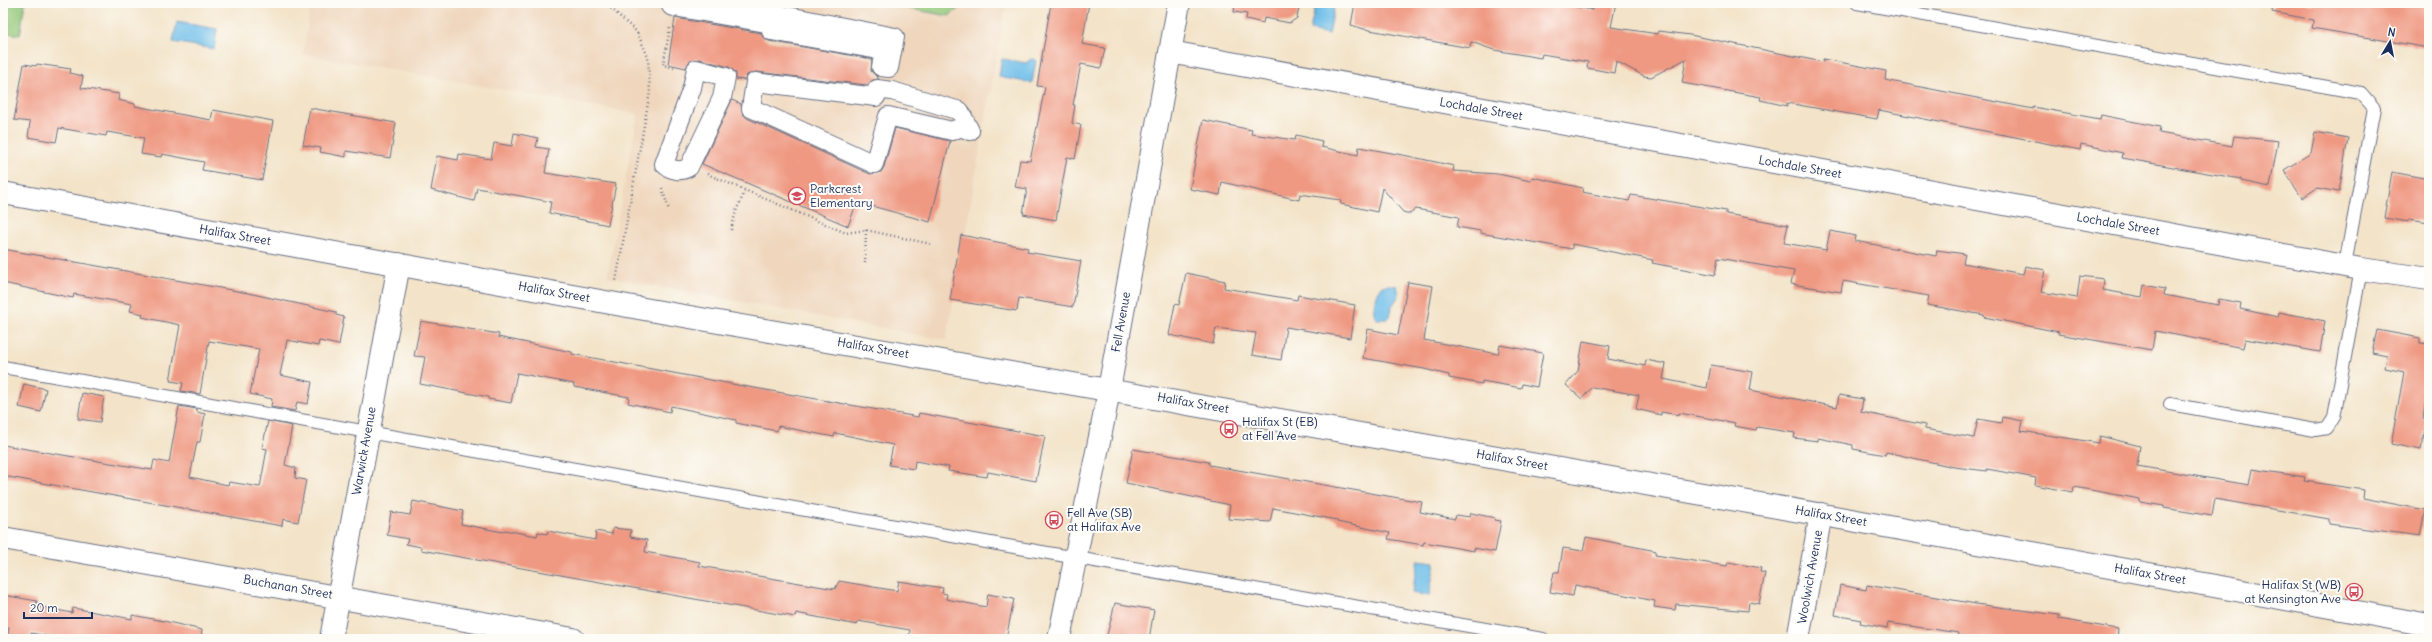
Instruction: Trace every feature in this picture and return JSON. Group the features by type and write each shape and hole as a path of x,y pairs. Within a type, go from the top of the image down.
{"street":[{"path":"672,3 671,6 674,7 772,24 771,31 884,51 881,67 889,68 895,37 721,3"},
{"name":"Fell Avenue","path":"1059,639 1109,389 1179,3"},
{"name":"Lochdale Street","path":"1170,52 2353,267 2429,279"},
{"path":"696,69 726,77 722,98 689,167 684,170 670,169 664,164 692,88 696,71 696,69"},
{"path":"755,82 876,97 877,90 892,91 960,111 970,131 961,127 952,131 888,116 874,164 751,108 755,82"},
{"name":"Halifax Street","path":"3,193 1821,514 2429,625"},
{"name":"Warwick Avenue","path":"331,639 367,431 399,264"},
{"name":"Woolwich Avenue","path":"1798,639 1821,514"},
{"name":"Buchanan Street","path":"3,538 339,596 573,639"}],"lane":[{"path":"1858,3 2361,93 2374,108 2334,417 2327,428 2315,430 2170,404"},
{"path":"3,367 367,431 1074,559 1543,639"}],"path":[{"path":"605,3 637,32 648,57 650,92 616,285"},
{"path":"669,32 663,65 696,71"},
{"path":"689,167 846,233 866,230 930,244"},
{"path":"661,183 669,210"},
{"path":"732,230 736,211 745,191"},
{"path":"865,264 866,230"}],"shaded area":[{"name":"Parkcrest Elementary","path":"311,3 1006,3 946,340 607,277 638,114 303,54"}],"green space":[{"path":"3,3 25,3 20,35 3,32"},
{"path":"877,3 959,3 959,8 949,16"}],"water":[{"path":"1316,3 1335,3 1329,34 1310,30"},
{"path":"177,22 217,29 214,49 173,42"},
{"path":"1002,59 1026,63 1031,59 1036,60 1032,83 999,77"},
{"path":"1382,286 1397,286 1399,295 1392,306 1388,319 1377,319 1374,312 1376,298"},
{"path":"1418,560 1435,562 1429,596 1412,593"}],"building":[{"path":"1051,3 1089,3 1082,44 1105,48 1101,68 1081,64 1073,105 1075,105 1072,123 1081,125 1075,159 1067,157 1056,220 1023,214 1027,189 1015,187 1020,160 1030,161 1045,87 1037,86"},
{"path":"1235,3 1300,3 1297,18 1290,23 1264,18 1263,23 1246,19 1247,14 1234,12"},
{"path":"1355,3 1557,3 1592,10 1594,3 1616,3 1611,27 1658,34 1659,31 1690,35 1823,62 1823,59 1886,71 1885,80 2033,109 2033,107 2100,119 2101,115 2160,127 2159,133 2232,146 2234,136 2278,141 2270,187 2241,181 2241,179 2122,158 2123,153 2081,144 2080,150 1879,110 1877,119 1787,103 1787,106 1760,100 1761,97 1682,83 1686,59 1651,77 1644,76 1616,61 1614,73 1587,68 1588,62 1542,54 1541,58 1494,50 1471,42 1470,48 1364,29 1351,25"},
{"path":"2273,3 2429,3 2429,48 2312,28 2314,20 2272,12"},
{"path":"675,18 761,33 764,39 769,41 872,59 871,71 879,79 873,80 867,85 756,72 747,75 745,80 736,79 736,73 729,67 699,59 689,62 686,68 668,64"},
{"path":"24,64 36,66 37,64 71,69 70,73 83,76 81,88 119,94 118,100 135,104 135,106 211,120 213,110 273,121 262,180 202,170 204,162 162,154 161,157 141,154 144,138 107,132 106,136 59,128 56,142 28,137 30,122 14,120"},
{"path":"732,100 741,104 742,113 747,118 870,174 881,172 884,167 895,128 950,141 930,222 857,202 848,226 702,164"},
{"path":"310,108 396,123 390,158 346,151 346,157 320,152 321,148 303,145"},
{"path":"1203,120 1252,130 1251,134 1295,140 1296,135 1322,141 1321,147 1358,155 1359,147 1454,166 1453,171 1498,174 1531,181 1532,177 1583,188 1582,192 1629,201 1631,195 1726,211 1726,214 1788,225 1784,243 1826,250 1830,231 1856,236 1855,241 1936,256 1937,250 1965,254 1963,263 2023,274 2025,266 2045,270 2041,292 2077,298 2080,276 2104,279 2103,290 2142,297 2144,285 2165,289 2164,295 2218,305 2219,299 2241,303 2240,309 2278,317 2279,312 2325,321 2320,352 2245,339 2243,348 2155,331 2152,350 2058,334 2059,332 1984,317 1984,315 1927,305 1929,296 1843,281 1841,292 1791,284 1794,271 1718,258 1715,275 1652,263 1653,260 1572,244 1572,249 1480,233 1481,231 1457,227 1459,217 1416,209 1410,214 1403,212 1382,188 1377,212 1341,204 1340,200 1300,194 1299,200 1222,182 1220,195 1190,189"},
{"path":"2315,132 2348,138 2339,192 2317,188 2302,198 2284,170 2311,153"},
{"path":"514,133 538,138 536,147 549,149 545,173 616,184 608,225 549,213 551,202 526,197 477,188 474,201 431,190 437,156 458,160 459,154 491,159 494,143 512,146"},
{"path":"2392,172 2429,179 2429,222 2409,219 2409,222 2384,218"},
{"path":"961,235 1028,248 1027,252 1081,261 1073,307 1019,298 1017,311 950,300"},
{"path":"3,249 248,293 336,312 336,315 344,317 339,345 319,341 318,346 287,340 280,375 312,382 308,404 297,402 295,411 271,407 272,399 250,394 259,349 209,341 200,394 181,391 183,383 170,381 180,325 142,317 143,314 130,311 132,304 74,294 73,298 3,283"},
{"path":"1186,273 1225,281 1224,288 1297,300 1298,295 1355,305 1350,338 1286,327 1281,360 1252,355 1256,333 1216,328 1213,344 1169,335 1175,304 1179,305"},
{"path":"1408,282 1433,286 1424,340 1498,354 1500,345 1543,353 1537,387 1522,384 1521,388 1482,381 1482,384 1449,378 1449,375 1424,369 1363,358 1368,329 1398,335"},
{"path":"421,321 499,334 498,337 572,352 572,354 732,384 918,417 919,413 1045,436 1036,481 988,472 987,477 948,471 949,467 915,461 914,469 889,465 893,445 835,433 834,437 778,426 777,431 736,423 736,420 671,406 670,412 628,403 629,397 574,387 574,384 517,373 511,403 420,384 425,357 414,356"},
{"path":"2377,330 2420,338 2420,343 2429,344 2429,379 2423,418 2427,419 2421,450 2391,444 2404,372 2385,368 2387,356 2372,353"},
{"path":"1583,341 1610,346 1608,359 1645,366 1646,360 1666,364 1663,379 1707,388 1711,365 1753,372 1750,390 1837,407 1839,395 1863,399 1861,412 1925,425 1925,429 1974,438 1978,419 2001,423 2002,417 2023,421 2021,431 2099,443 2100,436 2140,446 2137,466 2249,485 2252,469 2305,477 2304,481 2364,490 2363,498 2425,510 2420,536 2329,524 2329,519 2215,499 2212,516 2164,508 2164,506 2140,502 2140,499 2074,487 2073,492 2035,485 2036,478 1987,469 1987,471 1954,467 1886,452 1885,455 1853,449 1853,445 1818,438 1818,441 1794,438 1795,433 1757,427 1756,430 1734,426 1735,423 1679,413 1679,415 1661,412 1661,415 1636,409 1639,395 1592,387 1582,399 1566,385 1578,371"},
{"path":"24,384 46,389 41,412 19,407"},
{"path":"82,393 104,397 100,422 78,419"},
{"path":"179,406 197,409 197,412 205,414 200,442 197,442 190,477 228,485 229,482 260,487 267,449 262,448 268,421 292,426 285,465 296,468 295,478 306,480 298,522 283,519 282,526 3,476 3,445 152,470 154,460 169,463"},
{"path":"1133,449 1209,462 1209,465 1422,502 1420,512 1455,519 1456,515 1470,517 1471,513 1495,518 1494,520 1501,521 1495,552 1474,548 1474,551 1424,542 1423,545 1388,539 1390,533 1337,522 1337,520 1273,508 1270,522 1228,519 1230,505 1126,483"},
{"path":"413,501 463,511 461,524 503,532 504,530 537,536 538,532 547,534 548,531 595,540 596,531 612,534 613,528 631,530 630,537 647,540 645,552 700,562 699,566 835,589 839,581 897,591 899,581 943,588 942,593 947,594 946,599 986,607 988,594 1014,599 1006,639 926,639 909,636 910,630 858,621 857,625 796,613 795,617 421,550 421,547 406,544 408,539 387,535 391,512 410,515"},
{"path":"1586,537 1656,551 1655,555 1727,566 1728,562 1761,568 1760,572 1765,573 1759,604 1749,602 1748,611 1676,604 1675,610 1654,607 1655,601 1575,585 1573,596 1550,592 1554,572 1559,572 1563,548 1583,551"},
{"path":"1840,585 1866,590 1867,585 1976,604 2059,615 2059,619 2118,629 2117,639 1958,639 1959,633 1888,623 1887,628 1860,623 1861,620 1835,615"},
{"path":"3,595 37,601 36,606 72,613 73,608 132,619 132,615 164,621 202,630 201,639 63,639 31,633 30,639 7,639 9,628 3,627"},
{"path":"1115,603 1154,610 1149,639 1106,639"}],"place":[{"name":"Parkcrest Elementary","path":"797,196"},
{"name":"Halifax St (EB) at Fell Ave","path":"1229,429"},
{"name":"Fell Ave (SB) at Halifax Ave","path":"1054,520"},
{"name":"Halifax St (WB) at Kensington Ave","path":"2354,592"}]}
